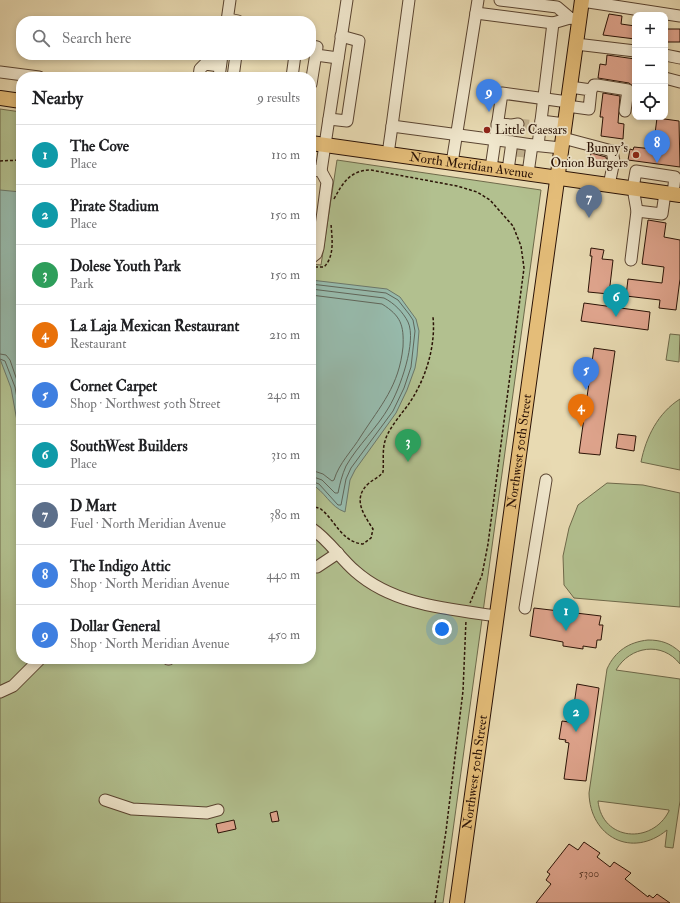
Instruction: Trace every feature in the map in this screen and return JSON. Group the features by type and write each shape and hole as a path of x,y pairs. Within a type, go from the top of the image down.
{"main road":[{"name":"Northwest 50th Street","path":"457,903 568,104 576,44 575,19 582,1"},
{"path":"0,98 16,100"},
{"name":"North Meridian Avenue","path":"318,144 673,194"}],"street":[{"path":"230,0 231,16"},
{"path":"316,254 327,182 316,171 318,144 329,119 346,0"},
{"path":"388,154 409,0"},
{"path":"452,163 478,0"},
{"path":"492,15 494,0"},
{"path":"500,0 533,5 555,5 575,19"},
{"path":"582,1 680,16"},
{"path":"513,18 515,2"},
{"path":"532,20 533,5"},
{"path":"508,170 538,127 544,99 551,23 555,5"},
{"path":"476,13 551,23 575,19"},
{"path":"329,119 347,121 359,41 341,36"},
{"path":"576,44 632,51"},
{"path":"316,52 338,58"},
{"path":"668,56 680,58"},
{"path":"200,72 200,68 205,64 220,72 221,60"},
{"path":"234,72 235,60"},
{"path":"293,72 294,60"},
{"path":"312,60 312,72"},
{"path":"0,73 16,75"},
{"path":"668,79 680,82"},
{"path":"490,168 502,93 544,99 589,109 591,90 594,85 597,85 628,90 625,112"},
{"path":"570,87 591,90"},
{"path":"497,124 516,126"},
{"path":"538,127 565,124"},
{"path":"392,126 456,136 495,140 523,148 562,143 612,150 614,160 610,185"},
{"path":"523,148 528,173"},
{"path":"631,260 637,211 633,188"},
{"path":"637,211 662,214 673,194"},
{"path":"525,608 546,480"},
{"path":"316,533 355,571 373,584 392,594 432,606 497,616"},
{"path":"317,567 338,553"},
{"path":"0,692 13,686 35,664"},
{"path":"105,800 132,809 207,813 218,810"}],"path":[{"path":"0,161 16,160"},
{"path":"333,205 341,186 361,170 371,170 457,186 477,192 490,200 513,226 521,246 524,268 488,544 482,574 469,605"},
{"path":"316,266 324,267 329,262 332,245 331,223"},
{"path":"316,507 321,509 344,536 354,542 363,544 371,538 373,529 362,515 360,505 362,494 370,483 383,472 385,441 397,422 398,415 407,405 424,376 431,355 434,317"},
{"path":"435,903 446,831 463,691 466,620"}],"green space":[{"path":"0,109 16,111 16,664 316,664 316,264 321,265 337,160 541,190 443,903 0,903"},
{"path":"670,334 680,335 679,362 666,360"},
{"path":"680,399 680,470 641,462 646,444 654,426 665,411"},
{"path":"607,483 643,485 680,493 680,607 574,598 564,585 563,556 569,528 578,505"},
{"path":"641,641 661,641 673,646 680,652 680,664 673,657 656,649 638,651 622,662 616,670 680,679 680,801 673,848 665,847 667,830 654,839 640,843 627,843 615,839 605,832 597,821 591,808 589,793 607,669 618,652 629,645","holes":["598,801 669,810 661,822 651,829 640,833 629,834 618,831 608,824 602,814"]}],"water":[{"path":"0,190 16,192 16,416 11,388 0,359"},
{"path":"316,281 387,289 400,297 416,319 419,331 415,368 396,413 355,470 350,480 345,512 331,503 316,487"}],"building":[{"path":"609,14 622,16 621,24 632,26 632,39 603,35"},
{"path":"668,29 680,29 680,42 668,42"},
{"path":"607,55 632,59 632,86 629,83 598,78 600,64 606,65"},
{"path":"603,93 620,96 618,123 624,124 623,139 601,136 603,117 600,117"},
{"path":"657,120 679,121 680,167 628,160 630,149 633,150 634,147 653,149"},
{"path":"591,153 606,157 607,162 590,160"},
{"path":"648,220 666,223 664,237 680,240 680,279 676,310 659,308 660,300 626,296 628,279 662,283 664,267 642,264"},
{"path":"591,248 604,250 602,259 613,260 609,294 588,292 592,256 590,256"},
{"path":"584,303 650,312 648,330 581,321"},
{"path":"594,348 615,351 600,455 579,453"},
{"path":"618,434 636,436 634,451 616,448"},
{"path":"534,608 601,616 599,625 603,625 601,640 597,640 596,648 583,646 583,649 563,646 563,642 530,636"},
{"path":"577,684 599,688 586,781 564,779 569,743 565,742 566,740 559,739 562,721 569,722 569,719 572,719"},
{"path":"277,811 279,821 272,822 270,813"},
{"path":"234,820 236,829 218,833 216,824"},
{"path":"584,842 600,853 597,857 610,867 614,862 631,873 625,879 648,897 649,895 653,898 657,894 670,903 536,903 551,884 546,880 550,874 547,872 569,844 578,850"}],"tunnel":[{"path":"518,124 536,126"},
{"path":"516,151 525,152"}],"place":[{"name":"Dollar General","path":"489,112"},
{"name":"Little Caesars","path":"487,130"},
{"name":"Bunny's Onion Burgers","path":"636,155"},
{"name":"The Indigo Attic","path":"657,163"},
{"name":"D Mart","path":"589,218"},
{"name":"SouthWest Builders","path":"616,317"},
{"name":"Cornet Carpet","path":"586,390"},
{"name":"La Laja Mexican Restaurant","path":"581,427"},
{"name":"Dolese Youth Park","path":"408,462"},
{"name":"The Cove","path":"566,631"},
{"name":"Pirate Stadium","path":"576,732"}]}
